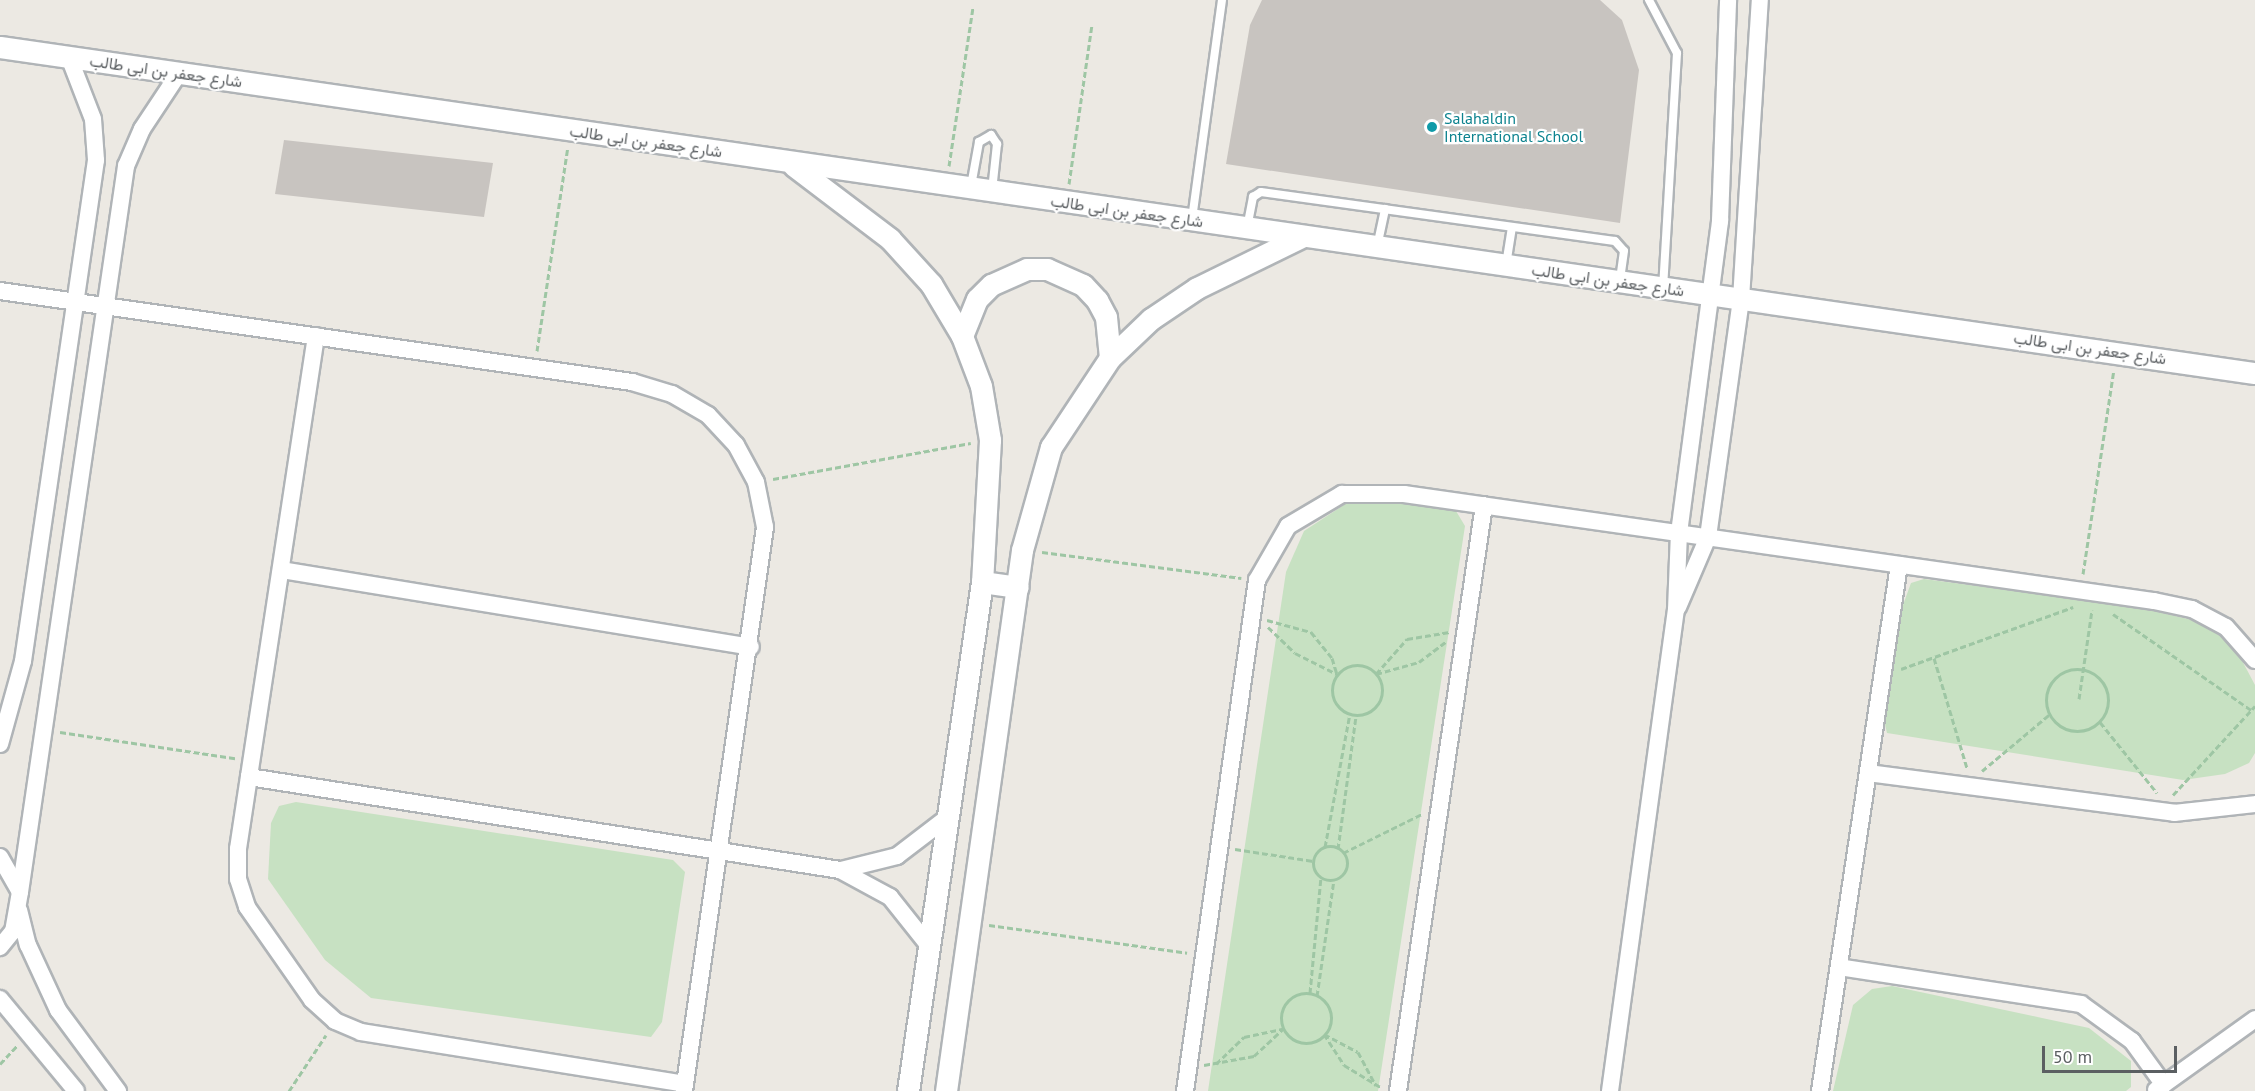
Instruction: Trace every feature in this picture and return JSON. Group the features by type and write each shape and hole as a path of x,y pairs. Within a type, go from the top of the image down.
{"street":[{"path":"1610,1091 1676,610 1679,533 1711,295 1726,135 1728,0"},
{"path":"1676,610 1708,537 1741,299 1760,0"},
{"name":"شارع جعفر بن ابى طالب","path":"0,47 1620,282 2117,351 2255,373"},
{"path":"0,744 23,661 97,139 69,57"},
{"path":"118,1091 58,1010 28,945 20,910 20,892 126,166 142,129 179,73"},
{"path":"789,162 890,239 931,284 962,336 981,386 990,440 982,582 908,1091"},
{"path":"946,1091 1022,550 1052,447 1077,400 1110,358 1151,320 1197,288 1303,236"},
{"path":"962,336 977,299 991,285 1027,269 1047,269 1083,285 1096,300 1106,317 1110,358"},
{"path":"0,291 316,336 534,368 672,394 708,415 736,445 756,482 765,527 751,647 685,1088 361,1032 335,1021 312,1000 247,907 238,879 238,849 316,336"},
{"path":"1185,1091 1219,847 1257,616 1257,580 1288,526 1342,494 1373,490 1484,505 2192,609 2226,627 2255,660"},
{"path":"1398,1091 1484,505"},
{"path":"1820,1091 1899,565"},
{"path":"281,570 751,647"},
{"path":"982,582 1018,587"},
{"path":"251,769 840,870 890,897 929,946"},
{"path":"1868,773 1968,784 2174,813 2255,804"},
{"path":"840,870 897,856 948,817"},
{"path":"0,857 20,892"},
{"path":"0,947 20,910"},
{"path":"1839,968 2081,1004 2132,1041 2160,1088 2255,1019"},
{"path":"0,999 76,1091"}],"lane":[{"path":"1191,220 1222,0"},
{"path":"1649,0 1677,53 1663,288"},
{"path":"971,188 979,142 991,135 997,144 992,191"},
{"path":"1247,228 1252,197 1261,192 1512,227 1622,244 1620,282"},
{"path":"1377,247 1385,209"},
{"path":"1506,265 1512,227"}],"path":[{"path":"946,185 973,8"},
{"path":"1067,202 1092,25"},
{"path":"534,368 570,130"},
{"path":"2079,699 2117,351"},
{"path":"756,482 990,440"},
{"path":"1022,550 1257,580"},
{"path":"1882,676 1934,658 2089,595"},
{"path":"2089,595 2251,710"},
{"path":"1257,616 1295,653 1337,674"},
{"path":"1257,616 1296,624 1311,632 1328,651 1337,674 1334,701 1350,714 1356,715 1379,701 1376,674 1407,639 1454,633 1419,662 1376,674 1354,665 1337,674"},
{"path":"1934,658 1968,784 2050,714"},
{"path":"2083,669 2098,676 2107,690 2108,707 2100,722 2077,731 2061,726 2050,714 2050,684 2061,673 2083,669"},
{"path":"2100,722 2165,803 2255,706"},
{"path":"1313,861 1326,847 1350,714"},
{"path":"1338,849 1356,715"},
{"path":"44,729 251,769"},
{"path":"1343,853 1440,806"},
{"path":"1219,847 1313,861"},
{"path":"1317,996 1334,879 1346,866 1343,853 1338,849 1326,847"},
{"path":"1310,993 1321,878 1313,861"},
{"path":"1321,878 1334,879"},
{"path":"970,922 1204,955"},
{"path":"1376,1086 1358,1052 1324,1034 1301,1042 1283,1029 1281,1013 1289,999 1310,993 1317,996 1330,1014 1324,1034 1344,1065 1376,1086 1388,1091"},
{"path":"289,1091 335,1021"},
{"path":"1216,1064 1245,1037 1283,1029"},
{"path":"1188,1065 1216,1064 1254,1056 1283,1029"}],"green space":[{"path":"1390,497 1453,506 1465,526 1378,1091 1208,1091 1286,572 1304,531 1353,499"},
{"path":"1924,579 2136,607 2210,624 2239,655 2255,685 2255,753 2249,763 2225,774 2183,780 1887,733 1883,716 1903,605 1911,583"},
{"path":"296,802 673,860 685,872 662,1022 651,1037 371,998 325,960 268,879 271,823 279,806"},
{"path":"1892,986 2089,1028 2131,1061 2131,1087 2126,1091 1833,1091 1853,1005 1872,989"}],"building":[{"name":"Salahaldin International School","path":"1262,0 1600,0 1622,20 1639,70 1620,223 1226,164 1250,25"},
{"path":"284,140 493,163 484,217 275,194"}],"place":[{"name":"Salahaldin International School","path":"1432,127"}]}
